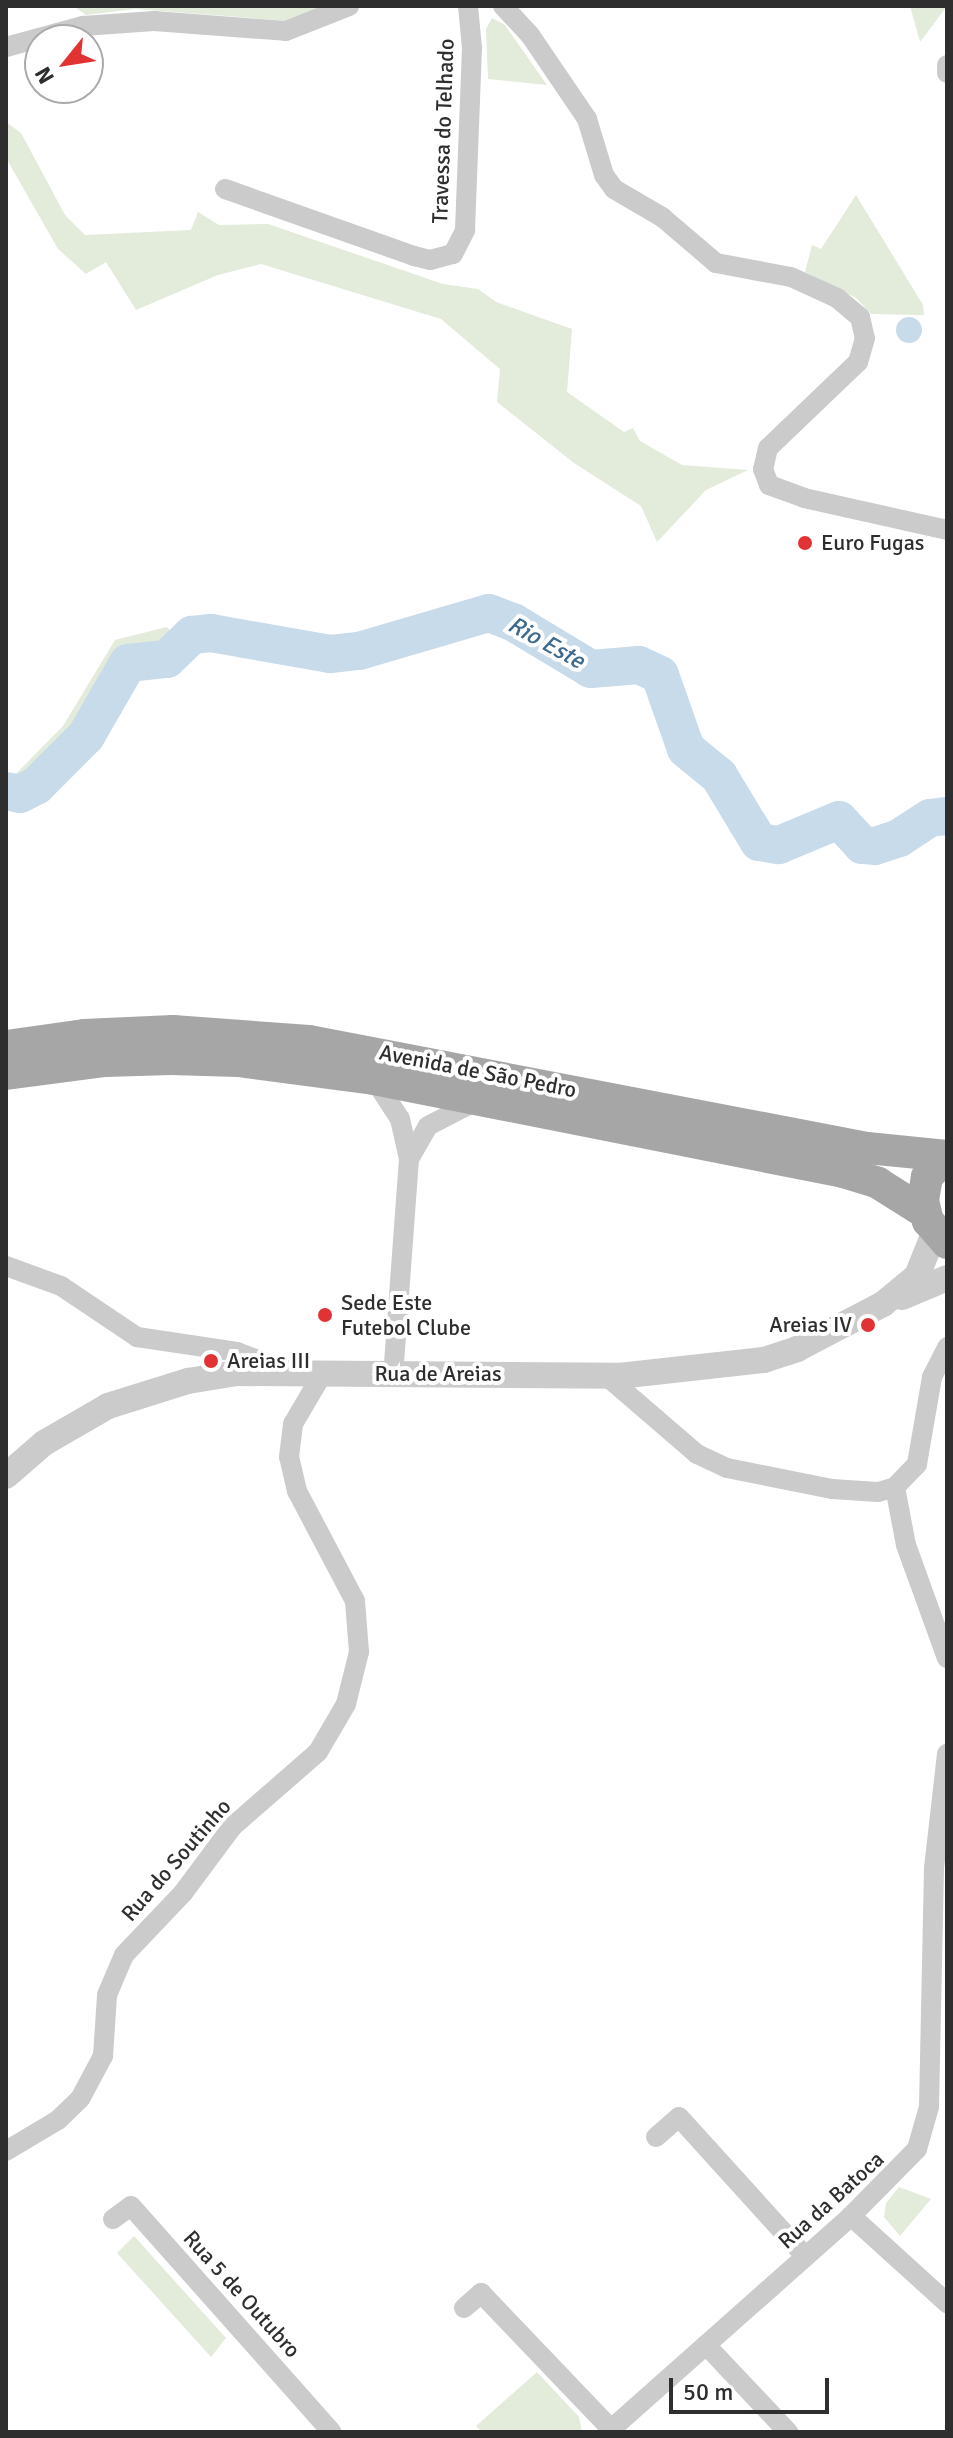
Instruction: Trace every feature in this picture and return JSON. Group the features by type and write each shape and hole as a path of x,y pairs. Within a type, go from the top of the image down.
{"main road":[{"name":"Avenida de São Pedro","path":"6,1046 84,1035 173,1031 309,1041 867,1148 947,1156"},
{"name":"Avenida de São Pedro","path":"6,1074 105,1061 171,1059 238,1061 374,1079 843,1172 890,1190 935,1229"},
{"name":"Avenida de São Pedro","path":"935,1229 927,1177 947,1156"}],"street":[{"path":"6,47 83,26 139,22 286,31 349,6"},
{"name":"Travessa do Telhado","path":"225,189 414,256 430,260 453,254 465,230 472,48 468,6"},
{"path":"503,6 530,35 587,119 604,175 614,189 662,217 716,263 791,277 837,298 860,317 865,338 858,362 768,448 763,469 769,485 804,498 947,530"},
{"path":"947,65 947,73"},
{"path":"374,1079 400,1119 409,1159 393,1375"},
{"path":"409,1159 428,1126 478,1100"},
{"name":"Rua de Areias","path":"883,1304 917,1276 935,1229"},
{"path":"6,1266 61,1286 137,1337 237,1352 284,1370"},
{"name":"Rua de Areias","path":"6,1476 44,1443 108,1406 188,1381 284,1370 393,1375 604,1374 764,1360 797,1349 883,1304 947,1278"},
{"path":"604,1374 697,1454 727,1468 843,1491 895,1487 922,1452 932,1377 947,1347"},
{"name":"Rua do Soutinho","path":"6,2151 58,2120 80,2099 103,2056 107,1995 124,1955 183,1893 232,1827 318,1752 346,1704 359,1652 355,1601 297,1491 289,1457 293,1424 324,1371"},
{"path":"895,1487 906,1545 947,1658"},
{"name":"Rua da Batoca","path":"610,2431 851,2216 917,2149 929,2107 939,2030 929,1976 947,1754"},
{"path":"929,1976 947,1999"},
{"path":"656,2137 679,2117 805,2256"},
{"name":"Rua 5 de Outubro","path":"113,2219 131,2206 332,2432"},
{"path":"851,2216 947,2303"},
{"path":"464,2308 481,2293 610,2431"},
{"path":"706,2345 788,2432"}],"green space":[{"path":"73,6 331,6 290,21 135,9 86,15"},
{"path":"910,6 947,6 920,42"},
{"path":"492,18 505,25 547,85 488,79 486,29"},
{"path":"6,122 21,133 65,215 85,235 191,230 198,212 219,225 268,224 443,284 478,289 496,302 572,329 567,392 624,432 633,428 640,441 682,465 748,470 706,490 657,542 641,506 574,463 497,402 500,369 441,319 261,264 218,275 136,310 106,262 86,274 58,249 6,158"},
{"path":"856,195 923,305 924,315 871,314 856,298 805,272 812,245 821,249"},
{"path":"167,627 179,641 161,653 129,652 81,732 34,782 22,787 6,784 63,726 115,640"},
{"path":"899,2187 931,2199 900,2236 884,2217 886,2203"},
{"path":"134,2236 226,2338 211,2357 117,2253"},
{"path":"537,2372 579,2417 582,2432 482,2432 476,2426"}],"water":[{"path":"909,317 918,321 922,330 918,339 909,343 900,339 896,330 900,321"}],"waterway":[{"name":"Rio Este","path":"6,791 20,794 36,786 86,736 128,663 167,659 192,635 211,633 330,654 359,651 489,613 513,622 591,669 639,665 660,675 686,749 719,776 759,842 779,845 839,820 862,845 875,846 899,838 930,818 947,816"}],"place":[{"name":"Euro Fugas","path":"805,543"},
{"name":"Sede Este Futebol Clube","path":"325,1315"},
{"name":"Areias IV","path":"868,1325"},
{"name":"Areias III","path":"211,1361"}]}
